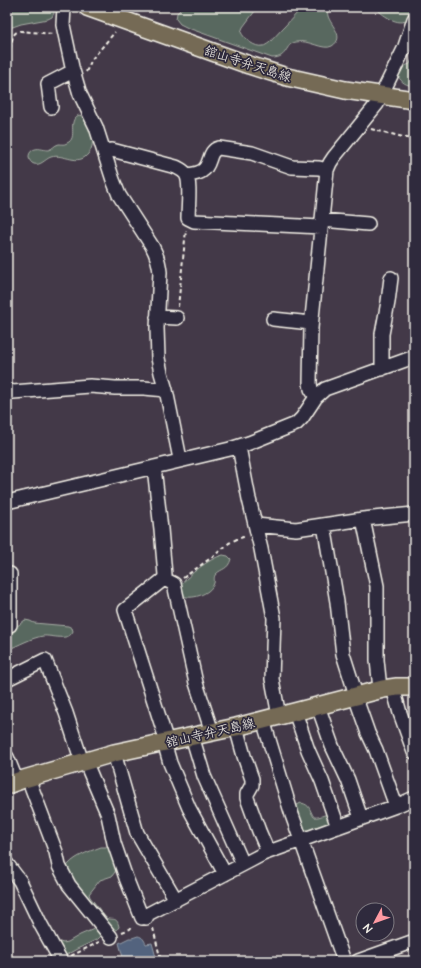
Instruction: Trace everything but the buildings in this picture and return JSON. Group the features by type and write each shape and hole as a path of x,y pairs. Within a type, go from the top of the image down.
{"main road":[{"name":"舘山寺弁天島線","path":"86,7 287,77 325,86 414,100"},
{"path":"112,7 137,18 168,36"},
{"name":"舘山寺弁天島線","path":"17,781 114,753 236,727 387,688 414,687"}],"street":[{"path":"63,10 65,35 79,71 82,100 96,127 119,195 152,246 159,263 160,272 157,317 158,358 179,454 182,460"},
{"path":"316,397 310,383 312,323 327,170 334,157 382,96 404,49 414,19"},
{"path":"51,107 48,84 79,71"},
{"path":"186,175 202,171 208,165 212,152 219,148 252,153 292,167 319,168 327,170"},
{"path":"104,151 112,150 176,167 182,170 189,181 188,218 194,221 368,224"},
{"path":"382,369 382,334 391,278"},
{"path":"157,317 177,318"},
{"path":"273,320 312,323"},
{"path":"7,502 239,446 296,424 302,418 316,397 331,387 414,358"},
{"path":"7,390 13,392 90,386 166,390"},
{"path":"239,446 274,618 272,679 279,716 292,816 302,840 344,961"},
{"path":"154,467 165,575 169,582 196,683 212,732"},
{"path":"256,528 296,529 363,519 414,514"},
{"path":"363,519 377,586 377,660 387,688 400,713 414,752"},
{"path":"324,525 337,602 343,654 355,696 396,806"},
{"path":"7,625 10,625 10,574"},
{"path":"169,582 125,610 166,742 172,768 189,808 225,874"},
{"path":"7,679 45,660 83,761 108,815 114,844 126,878 144,918 148,914 268,852 396,806 414,798"},
{"path":"318,706 332,746 348,780 361,818"},
{"path":"279,716 308,750 322,781 338,827"},
{"path":"236,727 253,782 247,794 247,798 268,852"},
{"path":"192,736 207,782 243,864"},
{"path":"114,753 136,833 176,900"},
{"path":"7,757 17,781 56,852 63,876 111,937"},
{"path":"7,864 20,881 41,925 65,959"},
{"path":"358,961 414,941"}],"path":[{"path":"79,71 92,59 125,20"},
{"path":"7,90 8,57 15,33 22,31 65,35"},
{"path":"359,126 411,139"},
{"path":"177,318 186,231 191,220"},
{"path":"169,582 233,540 256,528"},
{"path":"65,959 130,929 144,918 151,921 161,961"}],"green space":[{"path":"7,7 51,7 54,8 54,13 52,17 48,19 21,24 7,29"},
{"path":"183,7 258,7 241,32 250,42 257,46 264,46 269,43 302,7 329,7 328,16 338,35 338,39 336,43 328,47 305,42 292,43 281,56 272,58 180,24 176,19 177,13"},
{"path":"374,7 414,7 414,10 409,19 400,22 390,19"},
{"path":"414,53 414,86 404,83 398,76 402,68 410,64"},
{"path":"79,115 87,122 92,134 91,149 84,158 75,160 56,156 51,157 39,164 34,164 30,161 29,155 31,151 35,149 48,150 59,144 65,144 70,141 73,134 73,121"},
{"path":"223,555 228,556 231,559 230,563 227,567 215,575 214,583 209,590 195,597 186,597 182,595 180,586 188,577 206,563"},
{"path":"25,620 34,623 68,626 72,628 73,631 68,636 64,637 38,637 7,650 7,629 15,627"},
{"path":"301,803 308,806 314,817 330,814 330,824 306,832 303,830 295,809 297,805"},
{"path":"101,847 107,847 112,851 117,867 112,876 100,880 89,894 106,918 117,921 119,927 111,932 65,869 76,858"},
{"path":"94,929 97,929 101,934 98,939 64,956 58,943 68,942"}],"water":[{"path":"138,936 144,940 146,944 152,943 157,961 124,961 119,943 129,938"}]}
